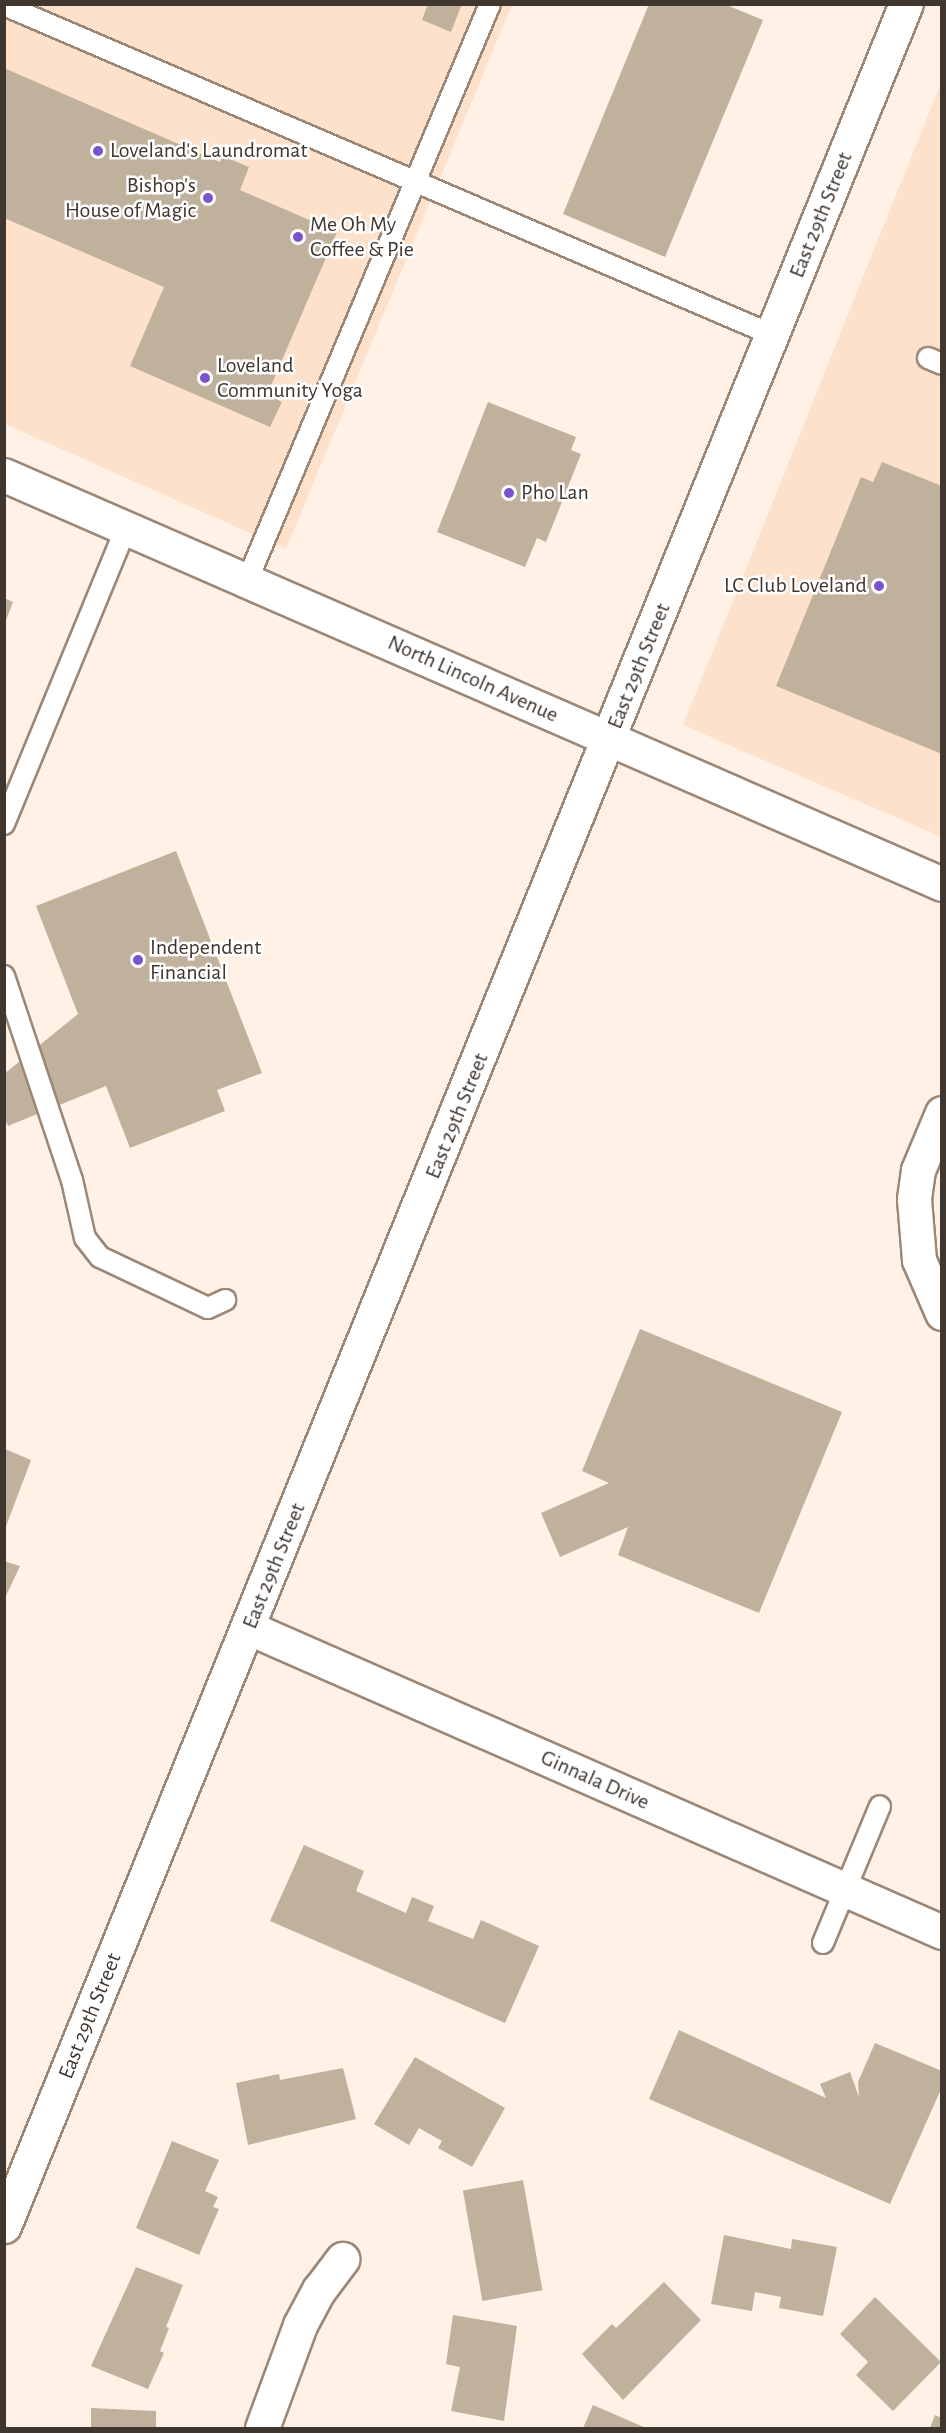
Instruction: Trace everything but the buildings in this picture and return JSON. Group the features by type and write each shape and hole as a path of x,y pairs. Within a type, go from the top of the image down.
{"main road":[{"name":"East 29th Street","path":"4,2226 610,739 906,4"},
{"name":"North Lincoln Avenue","path":"4,475 942,884"},
{"path":"942,1113 918,1170 914,1199 919,1260 942,1313"},
{"name":"Ginnala Drive","path":"249,1628 942,1932"},
{"path":"261,2428 300,2325 319,2290 342,2259"}],"lane":[{"path":"247,581 490,4"},
{"path":"4,5 773,335"},
{"path":"4,824 126,528"},
{"path":"4,976 72,1180 85,1238 100,1257 208,1308 225,1300"},
{"path":"823,1943 880,1806"}],"shaded area":[{"path":"5,5 512,5 286,549 5,424"},
{"path":"941,83 941,837 683,725"}],"place":[{"name":"Loveland's Laundromat","path":"98,151"},
{"name":"Bishop's House of Magic","path":"208,198"},
{"name":"Me Oh My Coffee & Pie","path":"298,237"},
{"name":"Loveland Community Yoga","path":"205,378"},
{"name":"Pho Lan","path":"509,493"},
{"name":"LC Club Loveland","path":"879,586"},
{"name":"Independent Financial","path":"138,960"}]}
